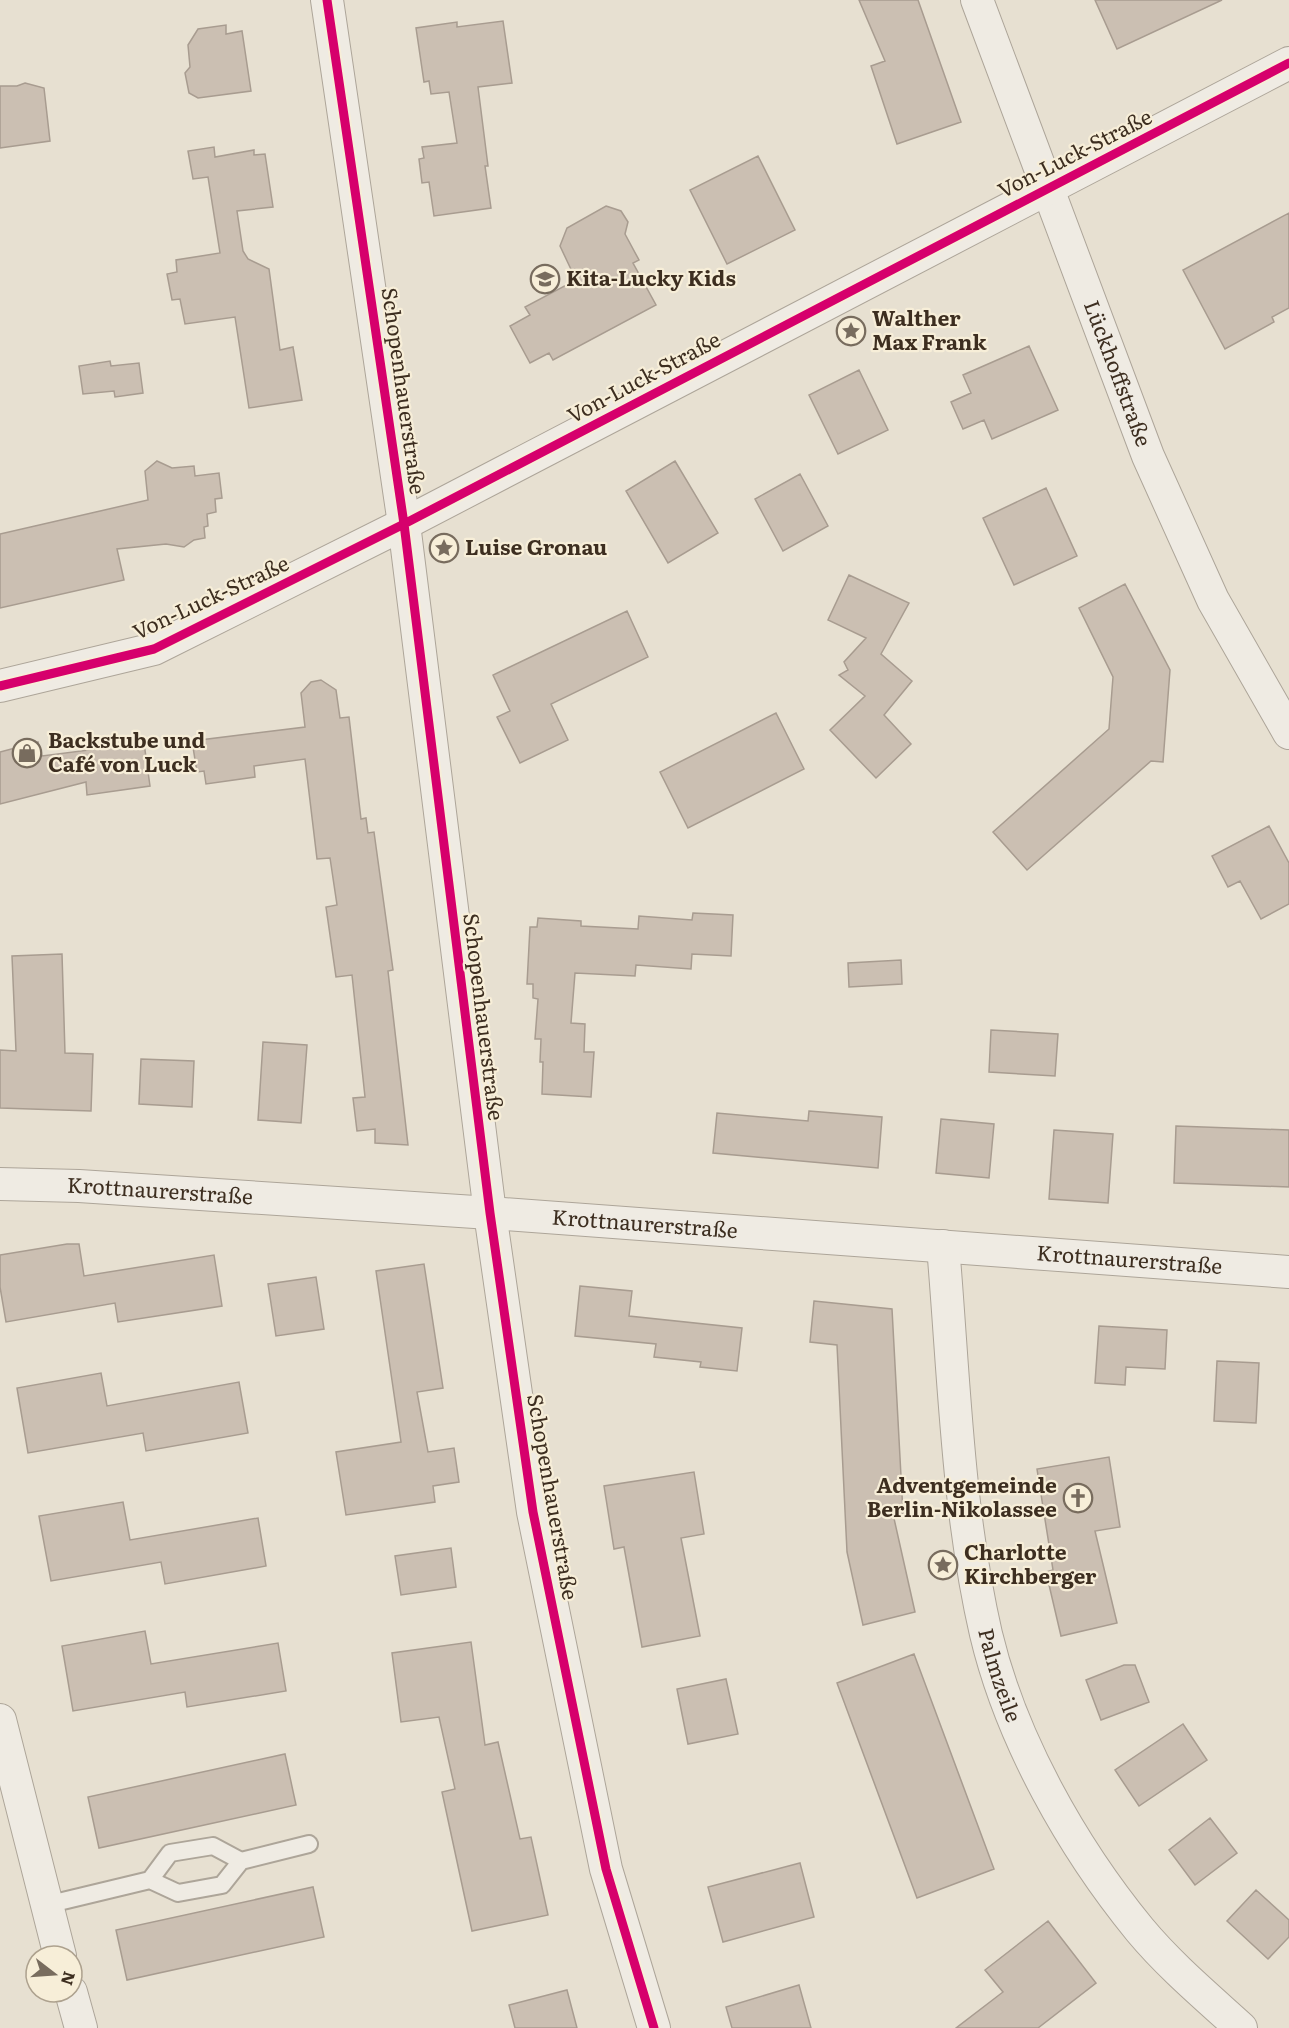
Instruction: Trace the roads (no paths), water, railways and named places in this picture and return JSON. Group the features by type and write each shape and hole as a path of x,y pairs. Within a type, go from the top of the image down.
{"street":[{"name":"Schopenhauerstraße","path":"327,0 404,524 490,1213 533,1512 606,1869 654,2028"},
{"name":"Lückhoffstraße","path":"977,0 1148,456 1213,600 1289,733"},
{"name":"Von-Luck-Straße","path":"0,686 154,649 404,524 1289,63"},
{"name":"Krottnaurerstraße","path":"0,1184 79,1186 490,1213 1289,1272"},
{"name":"Palmzeile","path":"943,1246 960,1458 973,1567 987,1636 1017,1729 1077,1845 1140,1931 1241,2028"},
{"path":"0,1720 57,1944"},
{"path":"74,2004 81,2028"}],"lane":[{"path":"46,1905 150,1880 178,1893 222,1885 241,1861 309,1844"},
{"path":"150,1880 170,1853 213,1846 241,1861"}],"place":[{"name":"Kita-Lucky Kids","path":"545,279"},
{"name":"Walther Max Frank","path":"851,331"},
{"name":"Luise Gronau","path":"444,548"},
{"name":"Backstube und Café von Luck","path":"27,753"},
{"name":"Adventgemeinde Berlin-Nikolassee","path":"1078,1498"},
{"name":"Charlotte Kirchberger","path":"943,1565"}]}
